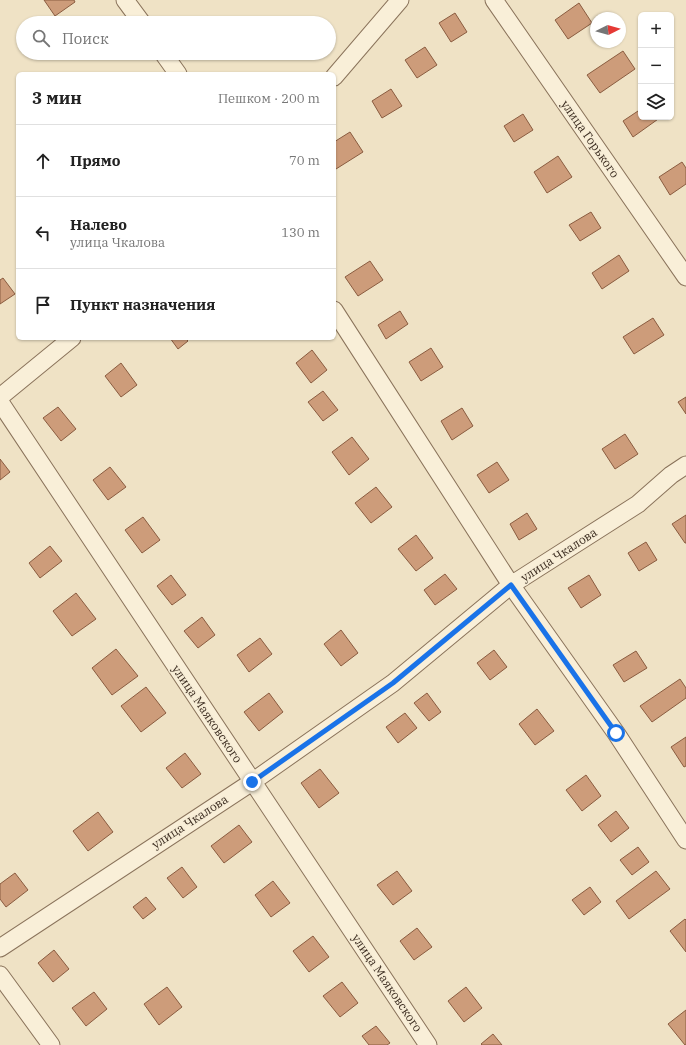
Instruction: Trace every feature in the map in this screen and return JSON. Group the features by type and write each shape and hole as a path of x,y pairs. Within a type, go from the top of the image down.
{"street":[{"path":"126,0 137,16"},
{"path":"336,75 400,0"},
{"name":"улица Горького","path":"494,0 686,278"},
{"path":"168,60 177,72"},
{"path":"336,313 511,585 616,733 686,840"},
{"path":"0,397 70,340"},
{"name":"улица Маяковского","path":"0,402 428,1045"},
{"name":"улица Чкалова","path":"0,948 252,782 393,683 511,585 638,504 671,475 686,465"},
{"path":"0,975 51,1045"}],"building":[{"path":"44,0 74,0 75,2 55,16"},
{"path":"579,3 590,20 590,24 568,39 555,20"},
{"path":"455,13 467,32 451,42 439,23"},
{"path":"425,47 437,65 417,78 405,60"},
{"path":"623,51 635,69 600,93 587,75"},
{"path":"391,89 402,106 382,118 372,101"},
{"path":"638,111 638,120 657,120 633,137 623,121"},
{"path":"523,114 533,130 514,142 504,126"},
{"path":"350,132 363,152 336,169 336,141"},
{"path":"558,156 572,177 547,193 534,172"},
{"path":"682,162 686,168 686,184 670,195 659,177"},
{"path":"591,212 601,228 580,241 569,225"},
{"path":"619,255 629,271 602,289 592,273"},
{"path":"370,261 383,280 358,296 345,277"},
{"path":"3,278 15,294 0,304 0,280"},
{"path":"400,311 408,324 386,339 378,325"},
{"path":"653,318 664,335 634,354 623,337"},
{"path":"171,340 188,341 178,349"},
{"path":"431,348 443,367 421,381 409,362"},
{"path":"312,350 327,370 311,383 296,363"},
{"path":"121,363 137,385 121,397 105,376"},
{"path":"323,391 338,410 323,421 308,402"},
{"path":"686,397 686,414 678,402"},
{"path":"58,407 76,429 61,441 43,418"},
{"path":"462,408 473,426 452,440 441,421"},
{"path":"625,434 638,454 615,469 602,449"},
{"path":"352,437 369,459 349,475 332,452"},
{"path":"0,459 10,472 0,480"},
{"path":"497,462 509,480 489,493 477,475"},
{"path":"110,467 126,487 108,500 93,480"},
{"path":"376,487 392,507 371,523 355,503"},
{"path":"527,513 537,529 519,540 510,524"},
{"path":"686,515 686,543 685,543 672,524"},
{"path":"143,517 160,540 142,553 125,530"},
{"path":"416,535 433,558 416,571 398,549"},
{"path":"646,542 657,560 639,571 628,553"},
{"path":"50,546 62,561 40,578 29,563"},
{"path":"445,574 457,589 435,605 424,590"},
{"path":"171,575 186,595 172,605 157,586"},
{"path":"589,575 601,595 581,608 568,588"},
{"path":"76,593 96,619 72,636 53,611"},
{"path":"202,617 215,635 198,648 184,631"},
{"path":"341,630 358,653 341,666 324,644"},
{"path":"260,638 272,654 249,672 237,655"},
{"path":"116,649 138,676 112,695 92,668"},
{"path":"494,650 507,667 490,680 477,663"},
{"path":"636,651 647,668 624,682 613,665"},
{"path":"680,679 686,688 686,698 652,722 640,706"},
{"path":"146,687 166,713 141,732 121,706"},
{"path":"269,693 283,712 259,731 244,712"},
{"path":"427,693 441,712 429,721 414,703"},
{"path":"537,709 554,731 535,745 519,724"},
{"path":"405,713 417,728 398,743 386,727"},
{"path":"686,737 686,766 684,767 671,747"},
{"path":"185,753 201,774 182,788 166,768"},
{"path":"320,769 339,793 319,808 301,783"},
{"path":"586,775 601,796 582,811 566,790"},
{"path":"616,811 629,828 611,842 598,825"},
{"path":"98,812 113,832 88,851 73,831"},
{"path":"239,825 252,842 224,863 211,846"},
{"path":"638,847 649,862 632,875 620,860"},
{"path":"182,867 197,887 183,898 167,878"},
{"path":"397,871 412,891 393,905 377,885"},
{"path":"656,871 670,889 629,919 616,901"},
{"path":"15,873 28,890 6,907 0,899 0,884"},
{"path":"273,881 290,903 271,917 255,895"},
{"path":"590,887 601,902 584,915 572,900"},
{"path":"146,897 156,909 143,919 133,907"},
{"path":"685,919 686,920 686,952 670,931"},
{"path":"417,928 432,947 414,960 400,941"},
{"path":"313,936 329,957 309,972 293,951"},
{"path":"54,950 69,969 53,982 38,963"},
{"path":"342,982 358,1003 340,1017 323,996"},
{"path":"167,987 182,1007 159,1025 144,1004"},
{"path":"466,987 482,1008 464,1022 448,1001"},
{"path":"94,992 107,1009 86,1026 72,1008"},
{"path":"686,1010 686,1045 685,1045 668,1024"},
{"path":"376,1026 390,1043 387,1045 369,1045 362,1036"},
{"path":"493,1034 502,1045 481,1044"}],"route":[{"path":"252,782 393,683 511,585 616,733"}]}
